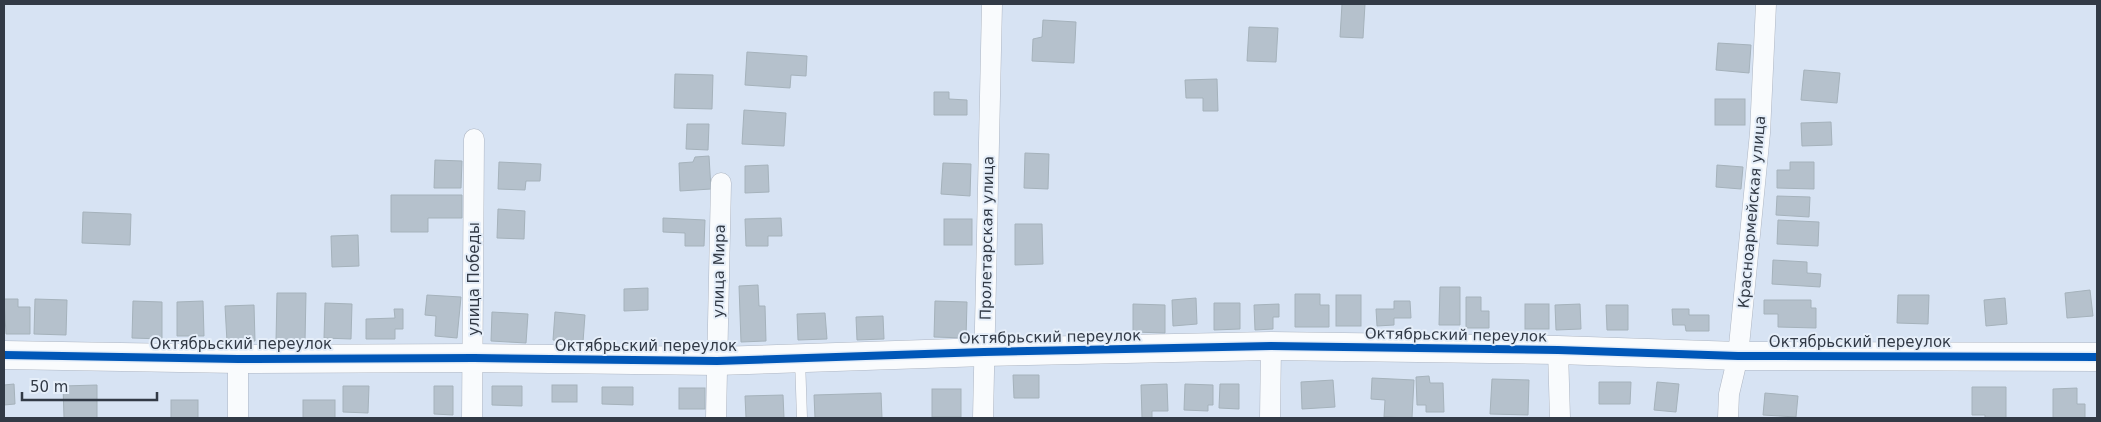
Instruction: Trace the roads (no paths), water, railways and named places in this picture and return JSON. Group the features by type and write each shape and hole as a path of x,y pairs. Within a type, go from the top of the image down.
{"street":[{"name":"Пролетарская улица","path":"983,418 992,4"},
{"name":"Красноармейская улица","path":"1728,418 1729,394 1738,356 1760,133 1766,4"},
{"name":"улица Победы","path":"472,418 474,358 474,139"},
{"name":"улица Мира","path":"716,418 721,183"},
{"name":"Октябрьский переулок","path":"4,355 238,359 474,358 717,361 984,352 1271,346 1558,350 1738,356 2097,357"},
{"path":"1270,418 1271,346"},
{"path":"1558,350 1560,418"},
{"path":"238,359 238,418"}],"lane":[{"path":"800,358 802,418"}]}
